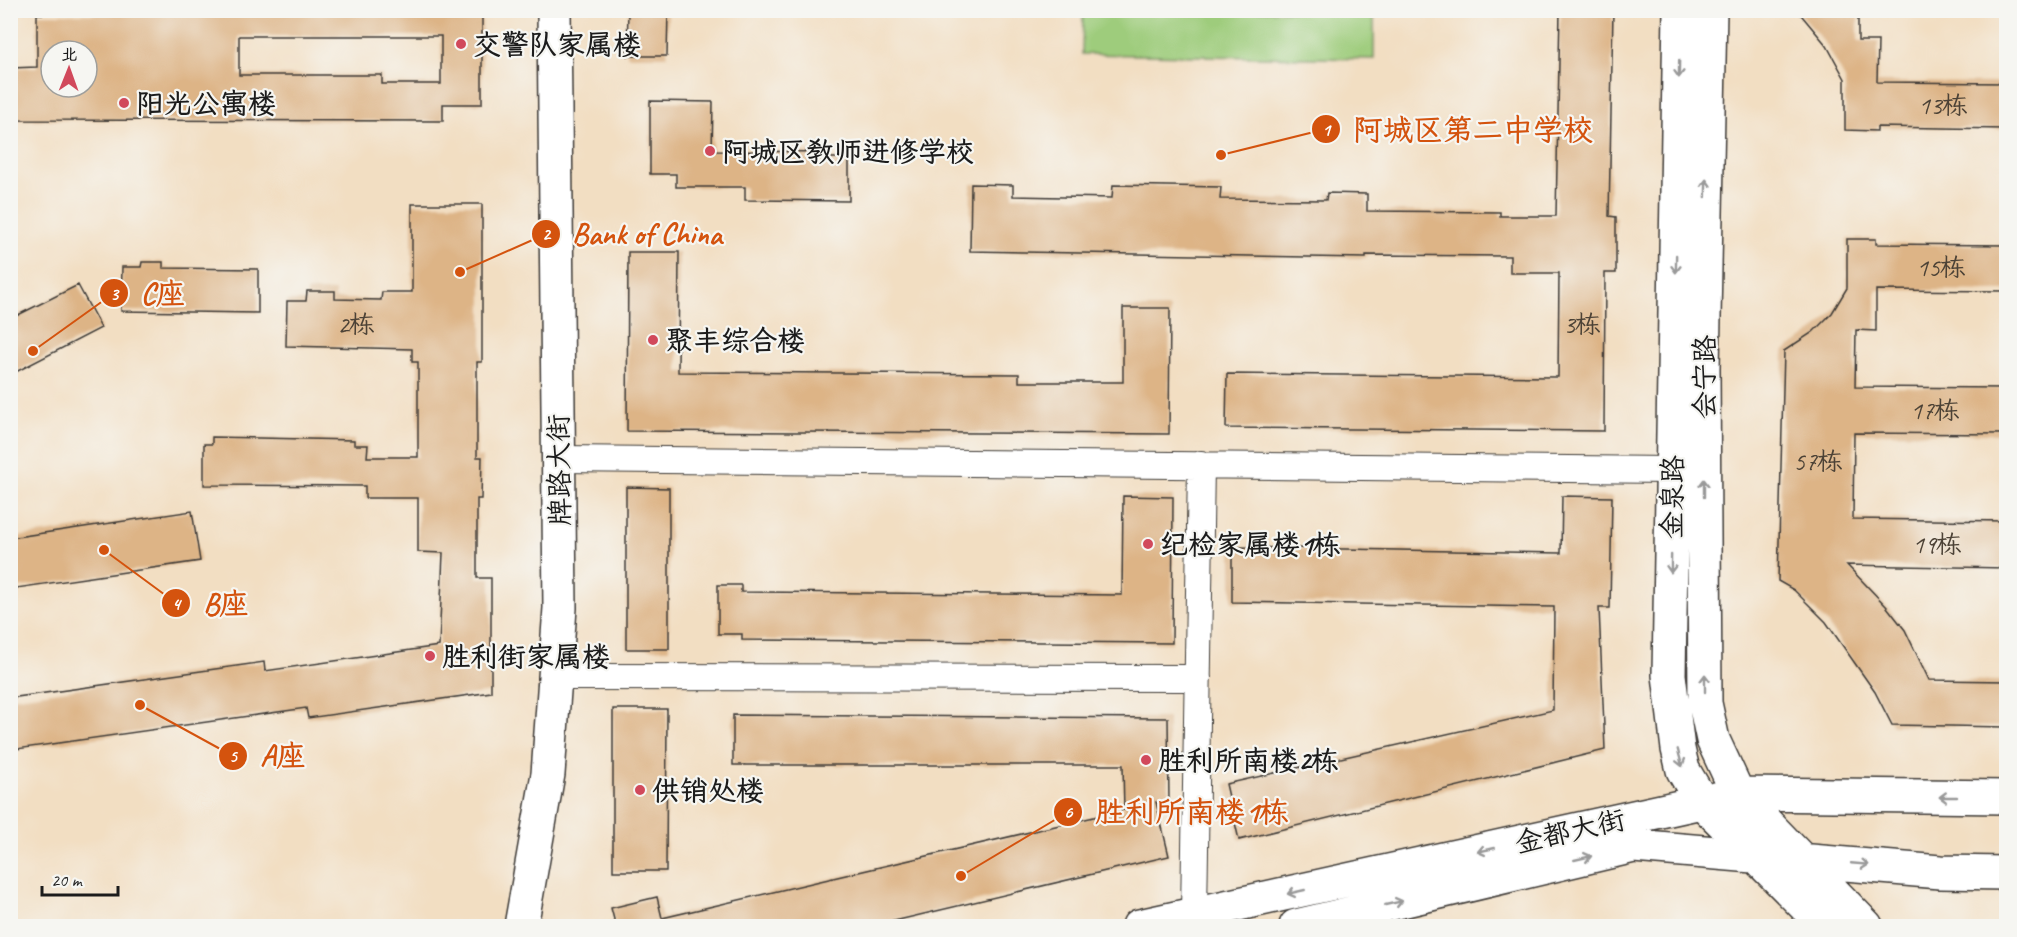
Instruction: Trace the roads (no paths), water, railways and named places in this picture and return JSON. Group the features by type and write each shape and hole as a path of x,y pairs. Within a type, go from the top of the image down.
{"main road":[{"name":"牌路大街","path":"522,927 548,774 560,608 554,10"},
{"name":"金泉路","path":"1680,10 1669,675 1672,713 1683,770 1702,802 1825,927"},
{"name":"会宁路","path":"1710,10 1703,368 1705,703 1713,740 1738,794 1798,859"},
{"name":"金都大街","path":"1139,927 1738,794 2007,797"},
{"name":"金都大街","path":"1296,927 1634,846 1940,872 2007,873"},
{"path":"1798,859 1866,927"}],"street":[{"path":"558,459 1672,470"},
{"path":"1194,914 1201,464"},
{"path":"555,676 1198,678"}],"place":[{"name":"交警队家属楼","path":"461,44"},
{"name":"阳光公寓楼","path":"124,103"},
{"name":"阿城区教师进修学校","path":"710,151"},
{"name":"阿城区第二中学校","path":"1221,155"},
{"name":"Bank of China","path":"460,272"},
{"name":"聚丰综合楼","path":"653,340"},
{"name":"C座","path":"33,351"},
{"name":"纪检家属楼1栋","path":"1148,544"},
{"name":"B座","path":"104,550"},
{"name":"胜利街家属楼","path":"430,656"},
{"name":"A座","path":"140,705"},
{"name":"胜利所南楼2栋","path":"1146,760"},
{"name":"供销处楼","path":"640,790"},
{"name":"胜利所南楼1栋","path":"961,876"}]}
